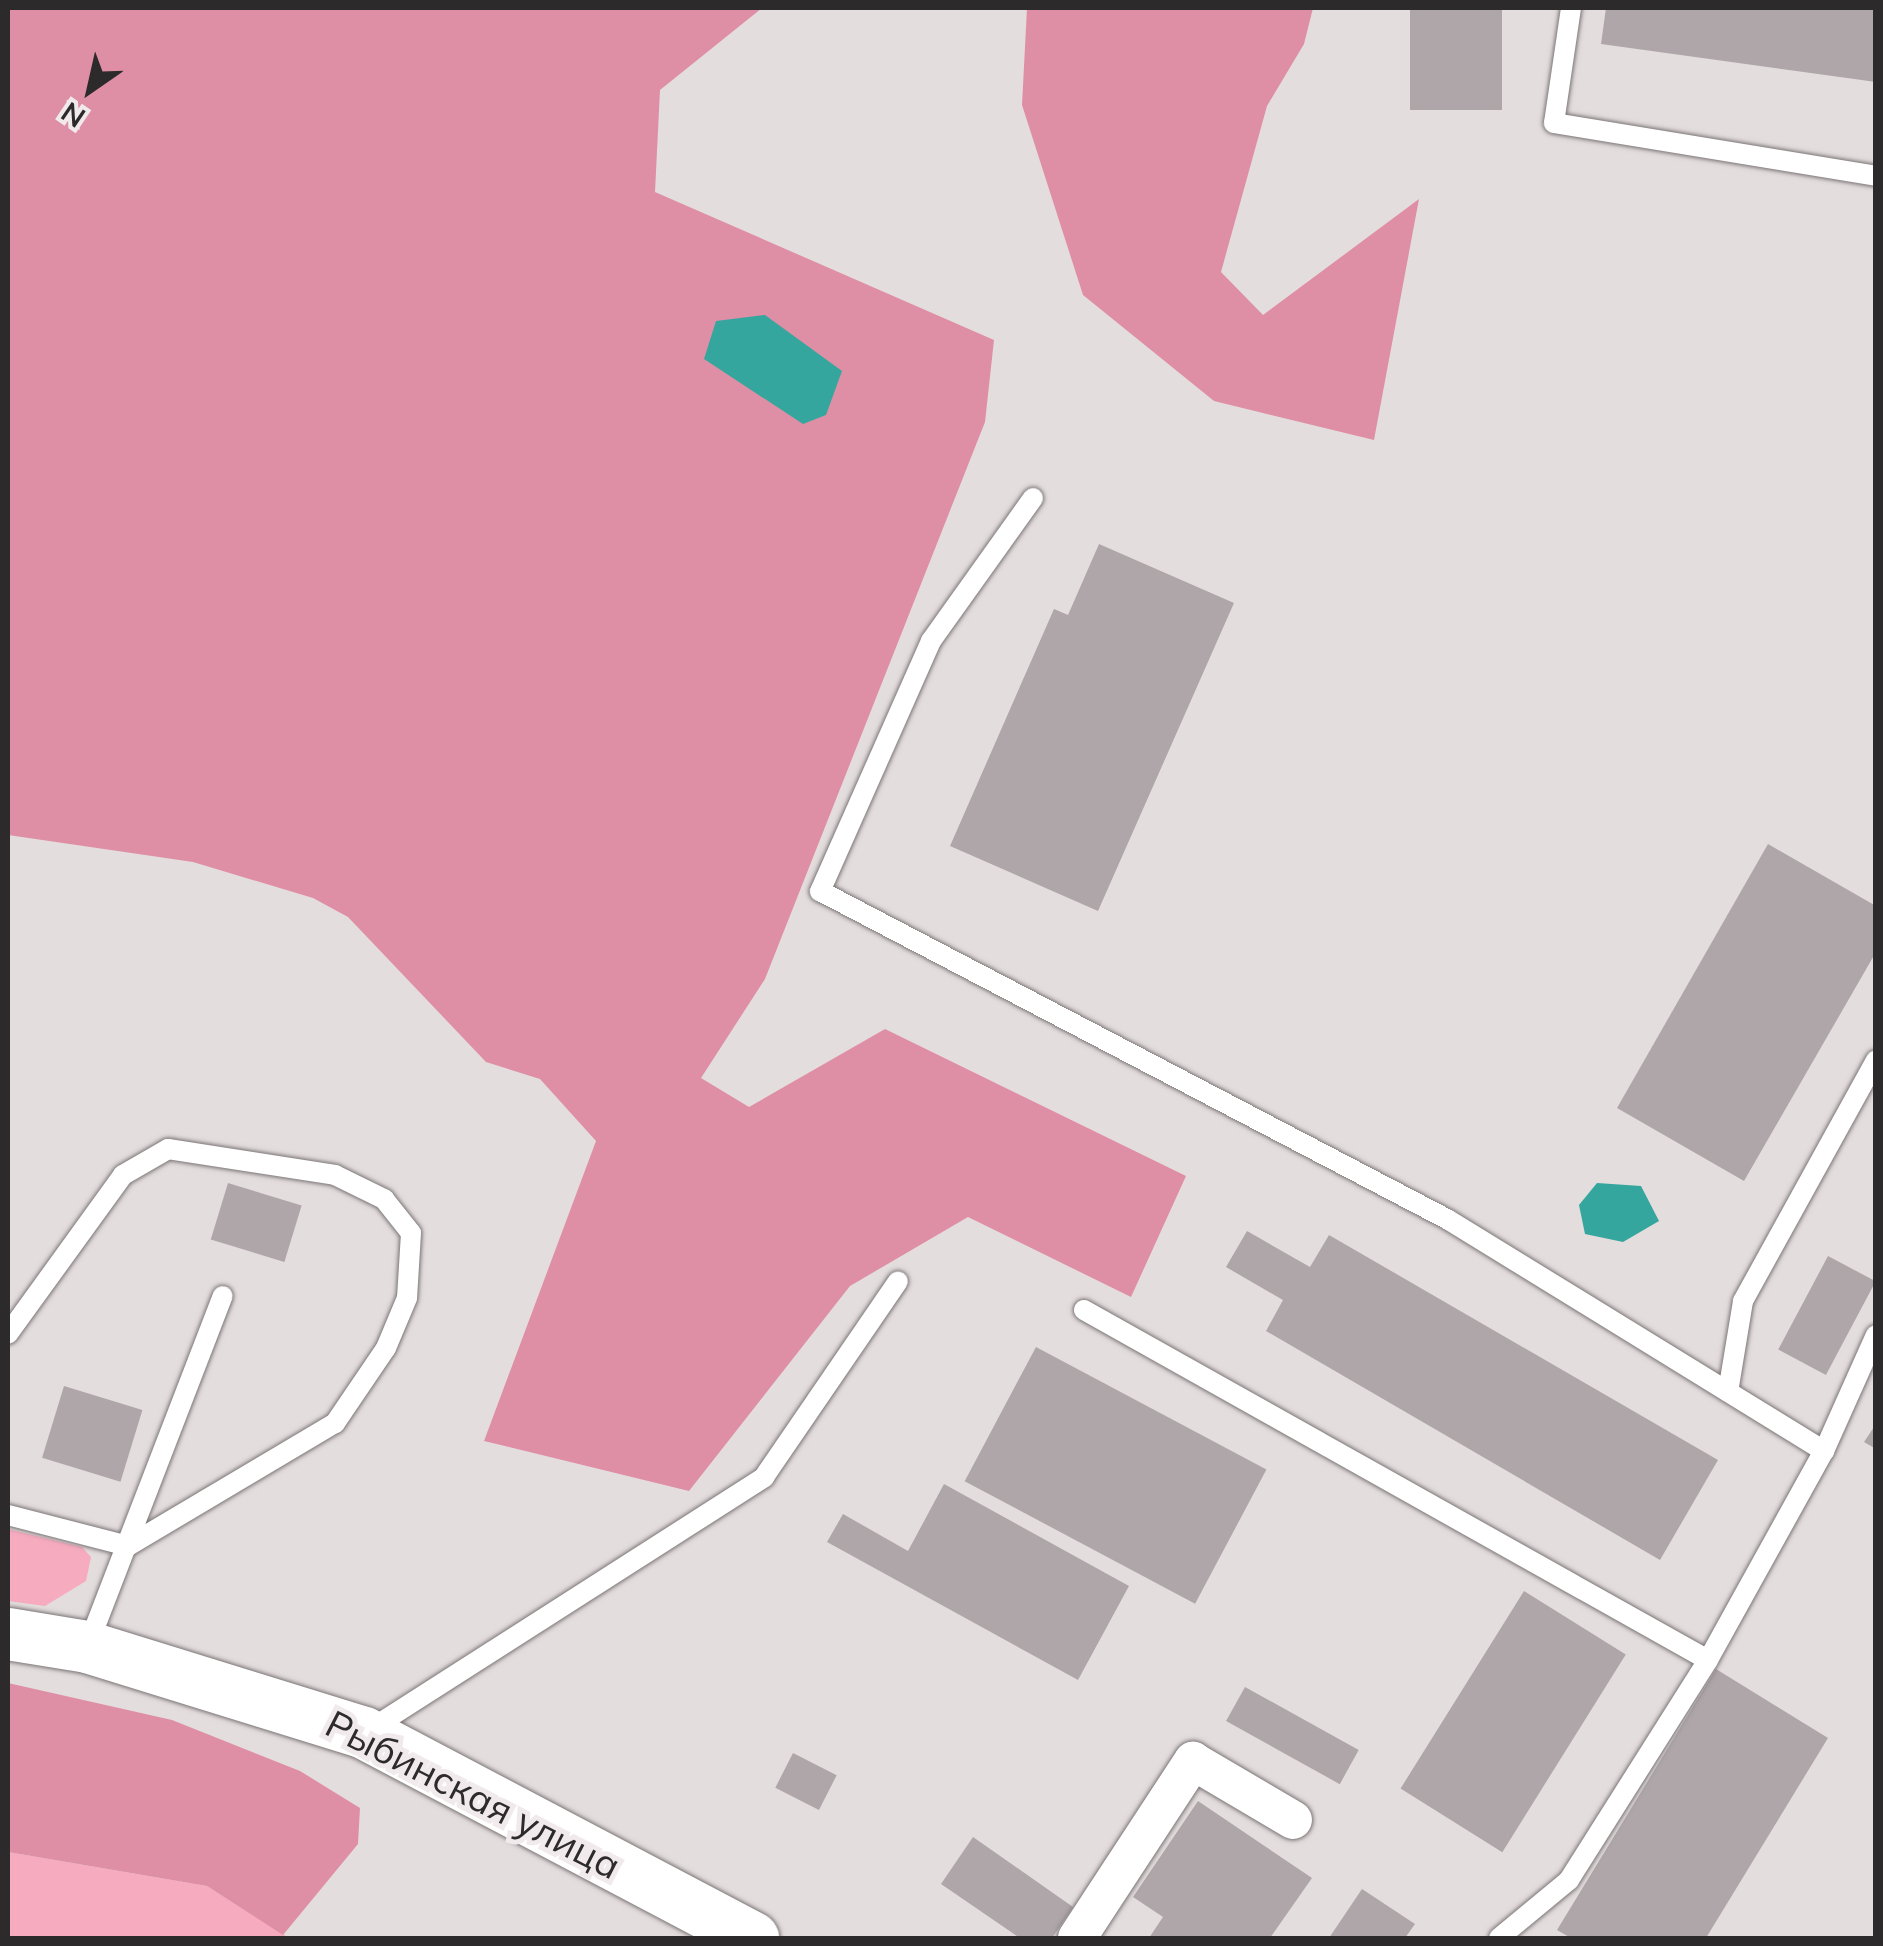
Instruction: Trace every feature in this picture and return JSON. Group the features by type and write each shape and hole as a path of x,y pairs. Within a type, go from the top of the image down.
{"main road":[{"name":"Рыбинская улица","path":"8,1634 87,1647 364,1733 753,1938"}],"street":[{"path":"1077,1938 1193,1761 1293,1820"}],"lane":[{"path":"1571,8 1554,123 1876,176"},
{"path":"1033,498 932,641 820,891 1447,1220 1824,1450"},
{"path":"1728,1392 1743,1301 1876,1060"},
{"path":"8,1334 123,1175 168,1149 335,1175 384,1199 411,1233 407,1298 386,1348 335,1423 128,1546 8,1515"},
{"path":"364,1733 764,1477 898,1281"},
{"path":"87,1647 223,1296"},
{"path":"1084,1310 1708,1660"},
{"path":"1499,1938 1569,1880 1708,1660 1824,1450 1876,1335"}],"shaded area":[{"path":"8,8 762,8 660,90 655,192 994,340 985,422 765,979 701,1078 749,1107 885,1029 1186,1176 1131,1297 968,1217 850,1286 689,1491 484,1441 596,1141 540,1079 486,1062 348,917 313,898 193,862 8,835","holes":["841,371 825,415 803,423"]},
{"path":"1027,8 1313,8 1304,44 1267,106 1221,272 1263,315 1419,199 1374,440 1214,401 1083,295 1022,105"},
{"path":"8,1529 82,1547 91,1557 86,1581 45,1606 8,1601"},
{"path":"8,1683 172,1720 300,1771 360,1808 358,1844 283,1935 207,1886 8,1852"},
{"path":"8,1852 207,1886 289,1938 8,1938"}],"water":[{"path":"765,315 842,371 826,415 803,424 704,359 716,321"},
{"path":"1597,1183 1641,1186 1659,1221 1623,1242 1585,1234 1579,1205"}],"building":[{"path":"1410,8 1502,8 1502,110 1410,110"},
{"path":"1606,8 1876,8 1876,82 1601,44"},
{"path":"1099,544 1234,603 1098,911 950,846 1054,609 1068,615"},
{"path":"1768,844 1876,906 1876,952 1744,1181 1617,1108"},
{"path":"228,1183 302,1206 284,1262 211,1239"},
{"path":"1247,1231 1310,1267 1329,1235 1718,1460 1660,1560 1266,1331 1283,1300 1226,1267"},
{"path":"1828,1256 1876,1281 1826,1375 1778,1350"},
{"path":"1036,1347 1266,1470 1195,1604 965,1481"},
{"path":"64,1386 142,1410 120,1482 42,1458"},
{"path":"1876,1424 1876,1449 1864,1442"},
{"path":"944,1484 1129,1586 1078,1680 827,1542 843,1514 908,1551"},
{"path":"1524,1591 1626,1655 1502,1852 1401,1789"},
{"path":"1716,1669 1828,1738 1706,1938 1571,1938 1557,1930"},
{"path":"1245,1687 1359,1750 1340,1784 1226,1721"},
{"path":"793,1753 837,1775 819,1810 775,1788"},
{"path":"1198,1801 1312,1878 1270,1938 1149,1938 1163,1917 1133,1897"},
{"path":"973,1837 1073,1907 1052,1938 1020,1938 941,1884"},
{"path":"1362,1889 1415,1924 1405,1938 1329,1938"}]}
